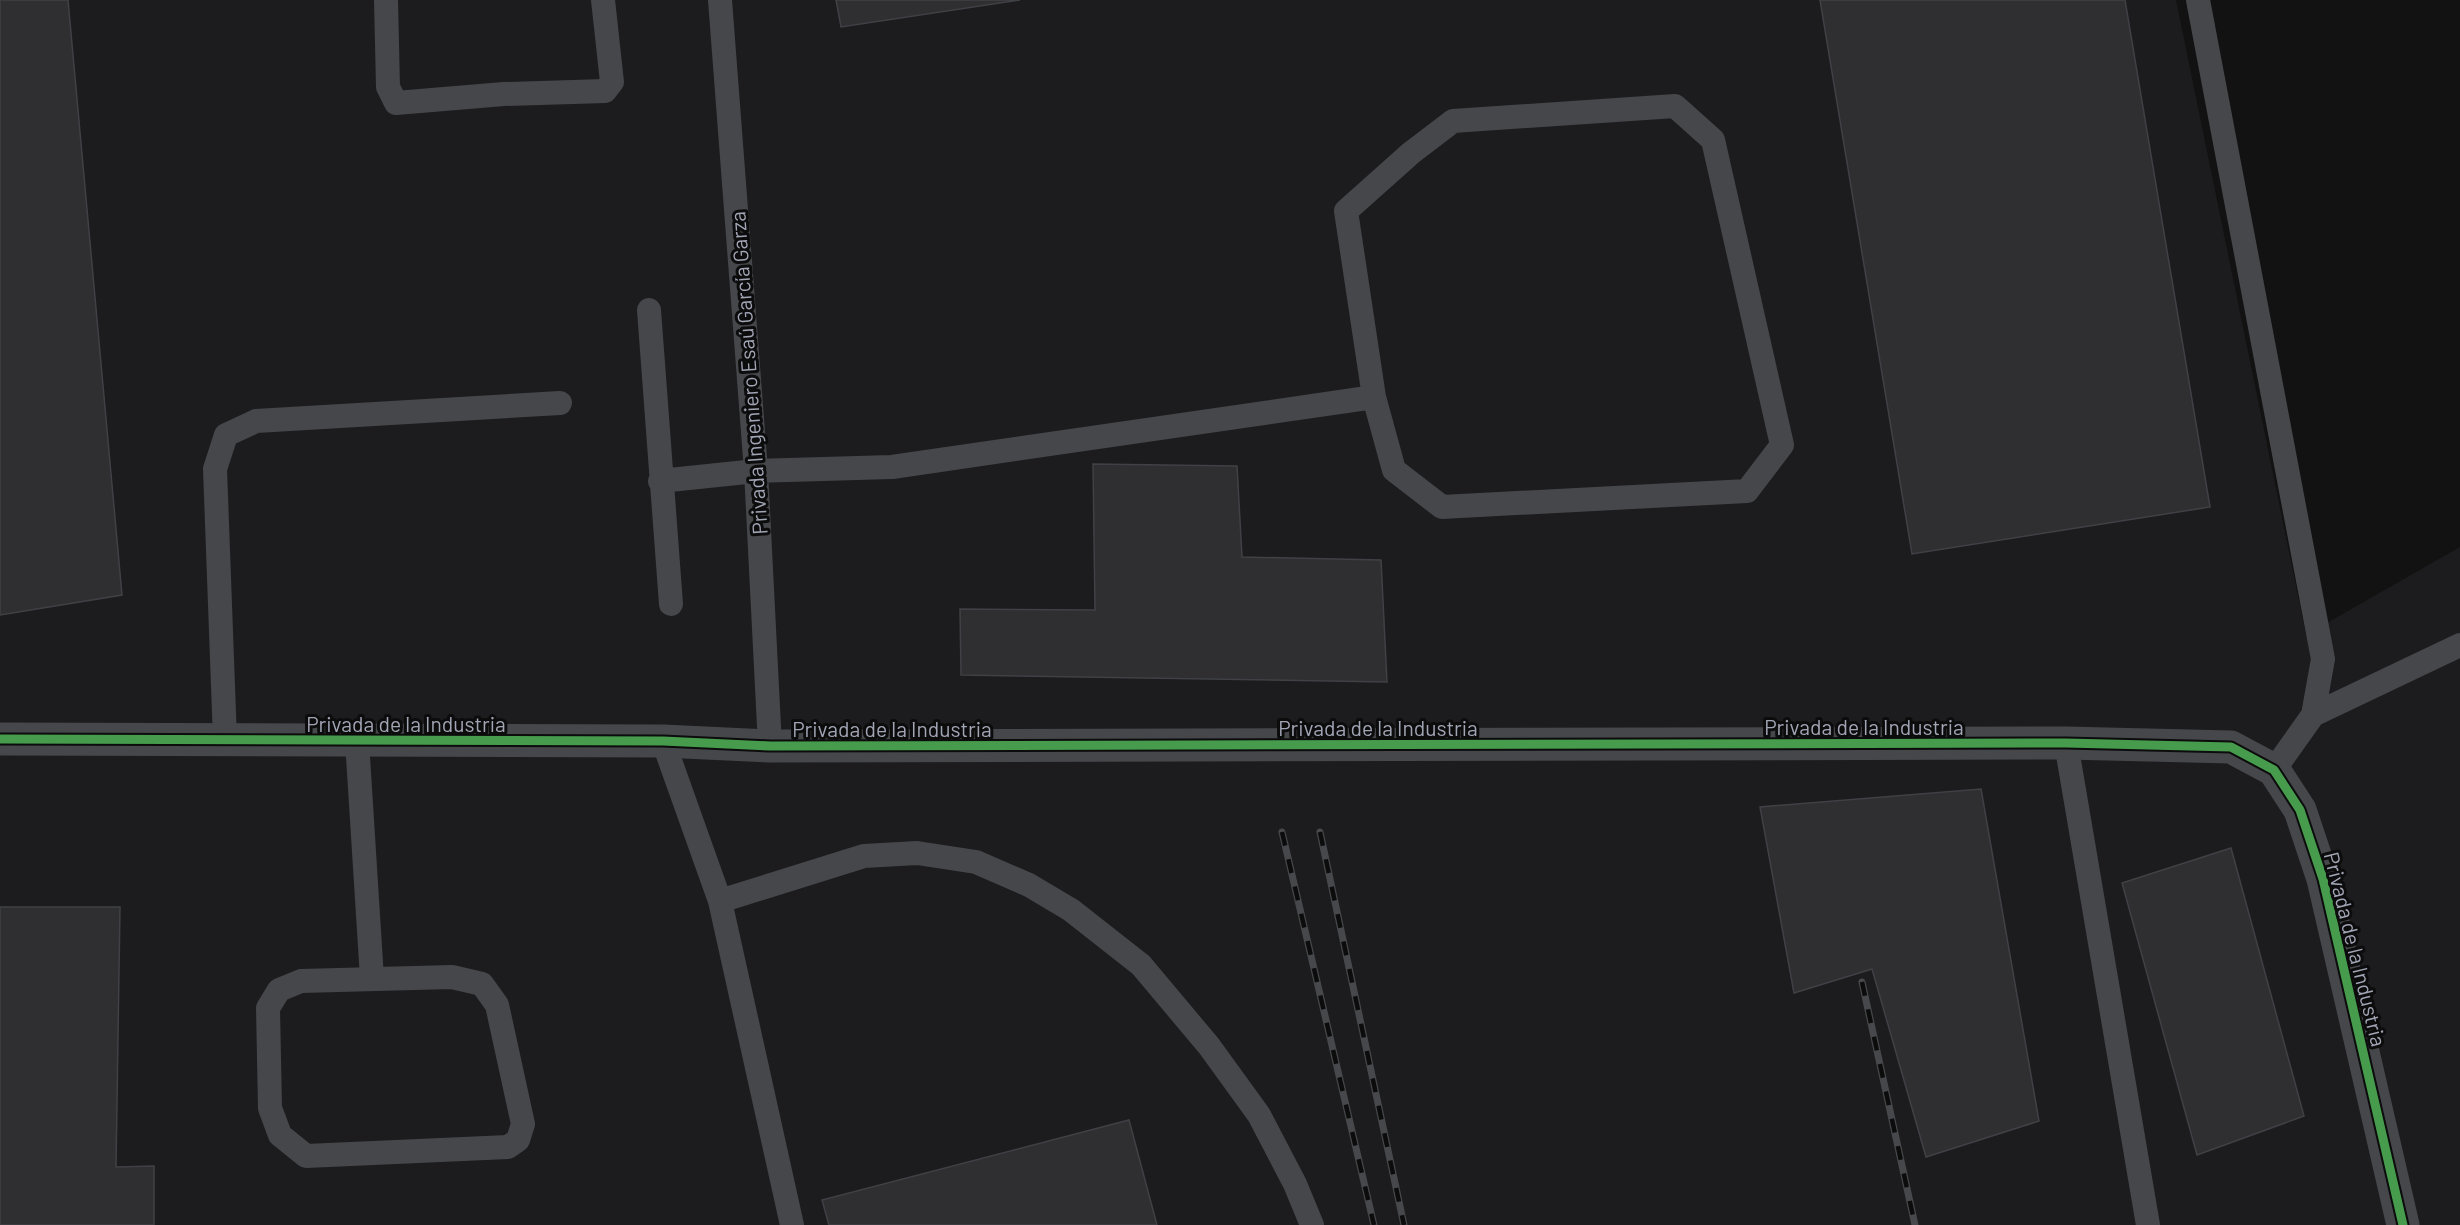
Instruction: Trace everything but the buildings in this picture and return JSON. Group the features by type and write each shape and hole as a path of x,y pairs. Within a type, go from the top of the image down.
{"street":[{"name":"Privada de la Industria","path":"0,739 663,741 770,747 2066,743 2231,747 2274,770 2300,810 2323,879 2403,1225"}],"lane":[{"path":"386,0 388,87 396,103 504,94 605,91 612,82 603,0"},
{"name":"Privada Ingeniero Esaú García Garza","path":"720,0 756,471 770,747"},
{"path":"2198,0 2324,659 2313,715 2274,770"},
{"path":"1675,106 1713,140 1782,445 1748,491 1443,507 1394,470 1374,397 1346,211 1453,121 1675,106"},
{"path":"649,310 670,604"},
{"path":"660,481 756,471 892,467 1374,397"},
{"path":"225,740 215,469 226,435 256,421 561,403"},
{"path":"2313,715 2460,645"},
{"path":"357,741 372,978"},
{"path":"663,741 720,901 792,1225"},
{"path":"2066,743 2148,1225"},
{"path":"720,901 864,856 917,853 976,862 1029,885 1071,910 1141,965 1209,1046 1259,1115 1295,1184 1312,1225"},
{"path":"452,977 482,984 497,1005 523,1124 518,1140 508,1147 306,1156 280,1135 270,1108 268,1008 279,990 302,981 372,978 452,977"}],"shaded area":[{"path":"0,0 2176,0 2306,635 2460,547 2460,1225 0,1225"}],"railway":[{"path":"1282,832 1374,1225"},
{"path":"1320,832 1404,1225"},
{"path":"1862,982 1915,1225"}],"cycle path":[{"path":"0,739 663,741 770,746 2066,743 2231,747 2274,770 2300,810 2323,879 2403,1225"}]}
